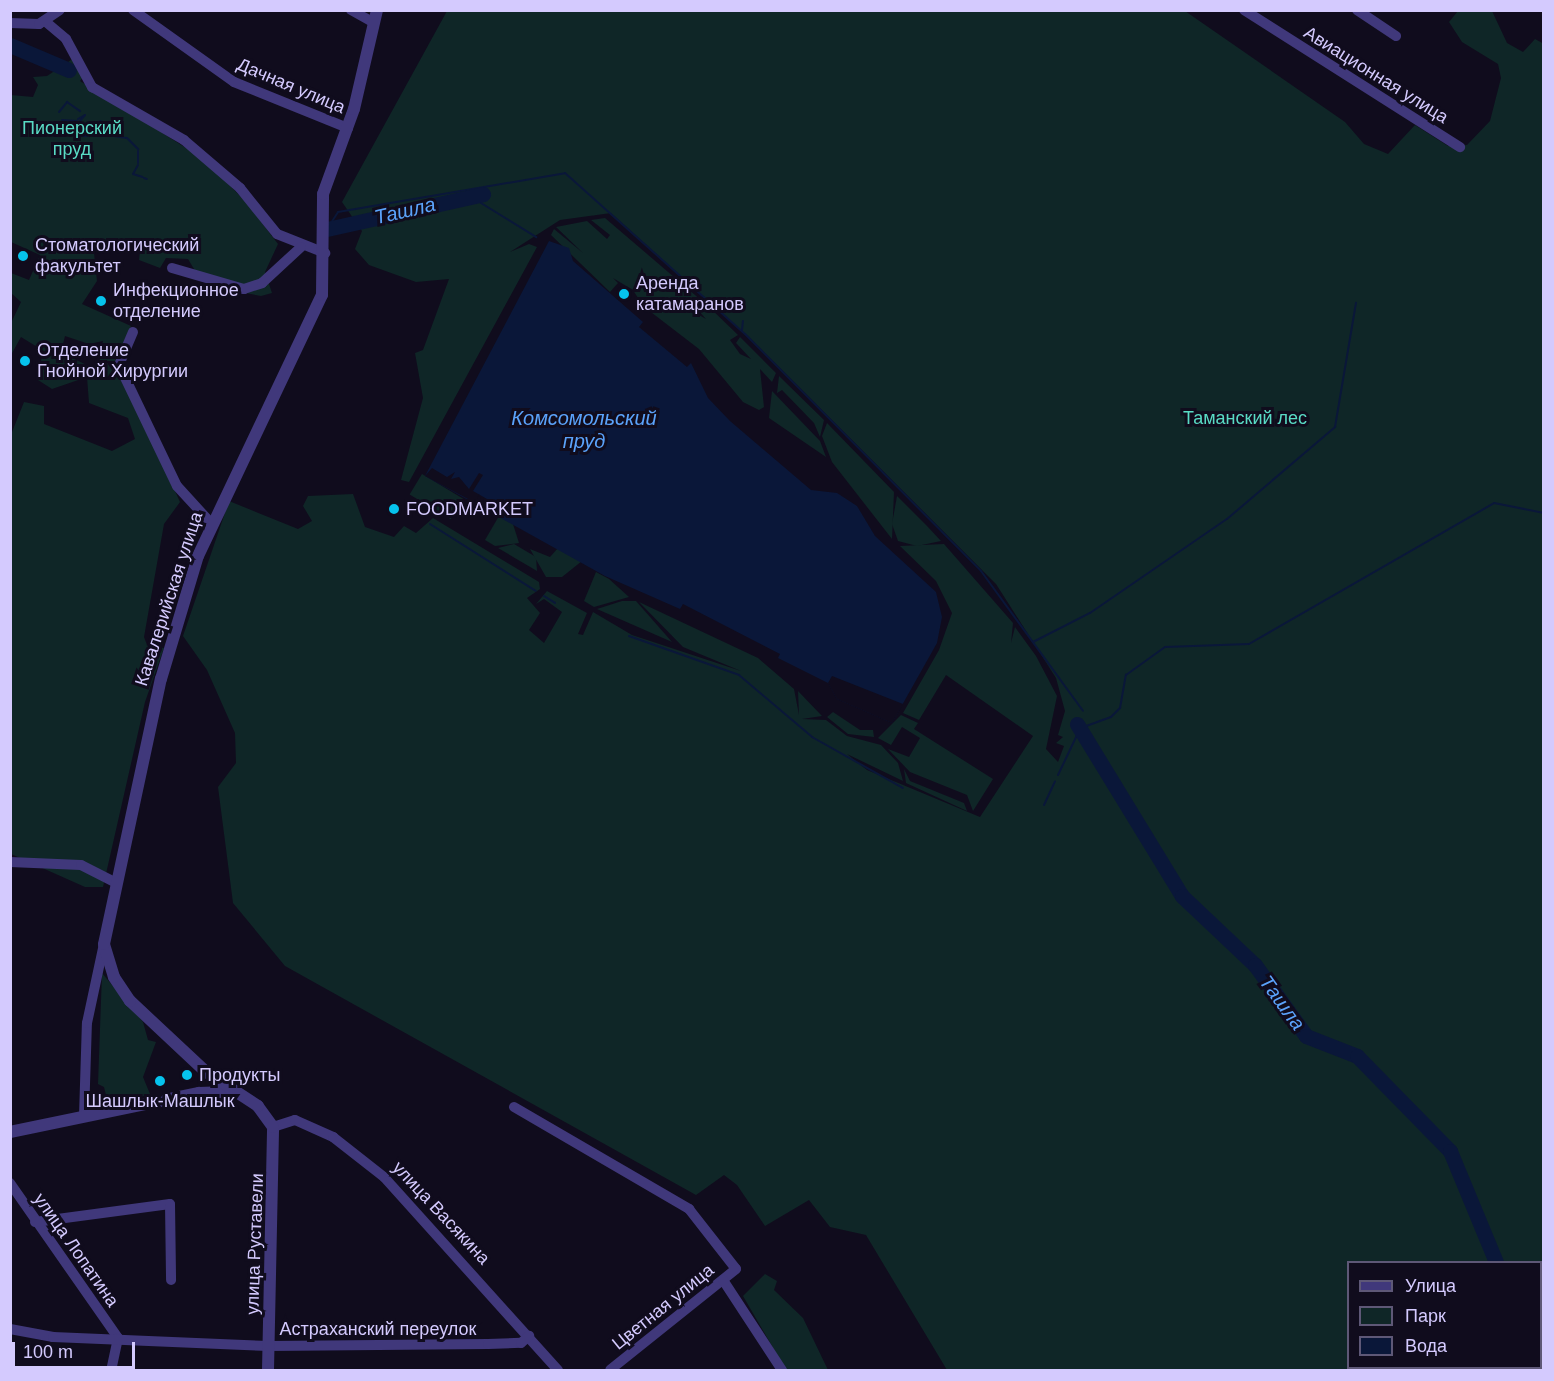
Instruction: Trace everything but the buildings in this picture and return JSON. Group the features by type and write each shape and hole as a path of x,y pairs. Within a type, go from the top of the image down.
{"street":[{"path":"10,23 46,22 60,10"},
{"name":"Дачная улица","path":"133,10 234,82 348,128"},
{"path":"351,10 374,23"},
{"name":"Кавалерийская улица","path":"84,1116 87,1023 104,944 114,882 161,679 210,522 316,309 325,282 322,194 348,128 377,10"},
{"name":"Авиационная улица","path":"1244,10 1460,147"},
{"path":"1357,10 1395,36"},
{"path":"46,22 66,39 92,87 184,140 240,188 274,231 301,247 325,253"},
{"path":"172,268 244,289 262,283 301,247"},
{"path":"133,332 119,365 177,486 210,522"},
{"path":"10,862 81,866 114,882"},
{"path":"104,944 114,976 130,1001 206,1072 238,1093 272,1124"},
{"path":"10,1132 207,1092 238,1093"},
{"name":"Цветная улица","path":"514,1107 689,1209 736,1269 610,1371"},
{"name":"улица Васякина","path":"272,1124 295,1120 358,1156 457,1254 558,1371"},
{"name":"улица Руставели","path":"268,1371 272,1124"},
{"name":"улица Лопатина","path":"10,1183 118,1338"},
{"path":"36,1222 170,1204 171,1280"},
{"path":"723,1280 782,1371"},
{"name":"Астраханский переулок","path":"10,1329 52,1337 269,1346 488,1344 521,1342 529,1336"},
{"path":"110,1369 118,1338"}],"green space":[{"name":"Таманский лес","path":"447,11 1185,11 1345,122 1364,144 1388,154 1415,125 1448,146 1467,145 1490,121 1501,78 1498,64 1462,42 1449,22 1458,11 1492,11 1507,43 1523,52 1535,39 1544,44 1543,1370 947,1370 866,1235 830,1227 809,1200 765,1226 737,1185 724,1175 696,1195 285,966 233,903 218,787 236,763 235,733 207,670 183,636 229,501 298,529 312,521 303,506 308,496 353,494 365,527 394,537 404,526 416,533 433,518 539,582 540,589 527,598 540,613 529,630 544,643 562,612 544,599 536,604 547,591 587,613 578,634 583,635 593,612 632,635 741,671 683,647 639,602 758,658 794,689 799,715 798,691 822,716 802,719 826,720 847,736 881,745 898,763 903,781 847,754 867,770 980,817 1033,736 946,675 919,720 903,713 939,650 952,613 936,581 900,546 944,544 1013,623 1011,643 1015,627 1036,656 1057,696 1046,749 1058,762 1064,746 1056,743 1063,737 1058,735 1065,711 1056,678 996,584 750,338 611,213 560,220 510,252 529,244 537,247 409,482 401,480 423,398 415,353 423,350 449,279 416,282 369,265 355,249 362,231 342,202"},
{"name":"Пионерский пруд","path":"74,58 85,75 80,81 205,160 246,202 278,244 265,272 272,293 261,296 215,287 197,274 188,259 166,258 160,268 139,260 140,251 93,244 97,281 82,304 131,326 120,350 101,348 103,341 89,344 65,336 61,352 47,353 21,337 11,355 11,323 21,302 11,293 11,273 29,280 40,255 11,242 11,95 33,97 38,85 33,77 47,76"},
{"path":"605,218 702,301 696,308 699,315 706,319 698,310 705,303 738,335 730,340 740,354 751,359 736,343 740,337 776,373 772,382 760,369 764,407 759,410 743,402 699,349 643,306 633,290 613,278 618,283 610,292 551,235 554,229 583,253 556,227 587,221 607,239 610,235 591,220"},
{"path":"62,353 95,369 103,353 115,358 180,502 164,524 144,637 147,645 164,648 145,702 103,887 85,887 11,854 10,437 24,402 44,406 44,424 112,451 135,439 128,418 89,403 87,377 52,389 38,380 42,355"},
{"path":"779,376 824,420 820,437 814,423 782,390 777,393"},
{"path":"772,391 820,441 826,457 769,418"},
{"path":"827,423 894,492 892,539 832,462 822,436"},
{"path":"422,474 463,499 451,519 410,495"},
{"path":"897,496 941,541 917,546 898,541 892,524"},
{"path":"499,516 513,524 519,543 495,546 485,540"},
{"path":"514,544 536,557 537,571 498,548"},
{"path":"558,548 582,561 562,577 546,577 530,549 550,557"},
{"path":"596,572 609,579 629,597 594,607 584,601"},
{"path":"622,601 636,601 672,642 597,609"},
{"path":"833,712 860,730 873,730 874,737 848,734 827,717"},
{"path":"901,715 918,723 914,729 993,779 973,811 967,795 910,772 888,749 909,757 920,738 902,727 891,745 878,738"},
{"path":"904,769 910,781 964,803 967,811 906,783"},
{"path":"102,973 143,1022 148,1040 156,1042 143,1077 150,1094 118,1104 108,1103 104,1087 98,1084"},
{"path":"765,1274 777,1281 774,1290 803,1318 828,1370 786,1370 743,1296"}],"water":[{"name":"Комсомольский пруд","path":"549,241 569,248 573,261 643,322 639,327 687,367 691,363 708,398 730,421 811,490 837,493 857,506 875,536 936,592 942,617 937,643 892,723 837,699 828,683 778,658 780,654 683,604 680,609 605,576 425,476"}],"pier":[{"path":"432,468 447,477 455,472 451,479 459,477 469,489 479,473 483,475 473,491 487,499 483,507 425,476"},
{"path":"832,676 903,704 892,723 837,699 828,683"}],"waterway":[{"name":"Ташла","path":"10,45 69,70"},
{"path":"59,112 67,102 80,111"},
{"path":"78,119 85,115 80,121"},
{"path":"62,120 77,121"},
{"path":"100,121 108,125"},
{"path":"93,129 99,122"},
{"path":"79,123 80,135"},
{"path":"109,127 112,135"},
{"path":"81,136 87,136"},
{"path":"114,136 127,138 138,149"},
{"path":"138,151 138,163"},
{"path":"138,165 133,174 143,177"},
{"path":"329,226 338,212 565,173 745,334 981,571 1083,711"},
{"name":"Ташла","path":"327,229 483,194"},
{"name":"Ташла","path":"470,197 474,199"},
{"path":"481,203 536,237"},
{"path":"1033,642 1090,613 1227,519 1335,427 1356,303"},
{"path":"742,330 743,321"},
{"path":"1078,729 1111,717 1120,708 1126,675 1165,647 1249,644 1494,503 1544,513"},
{"path":"430,524 536,591"},
{"path":"544,596 555,603"},
{"path":"629,636 739,675 812,737 903,788"},
{"name":"Ташла","path":"1077,724 1182,896 1255,965 1306,1036 1357,1056 1450,1151 1496,1261"},
{"path":"1058,775 1079,731"},
{"path":"1044,805 1055,781"}],"place":[{"name":"Стоматологический факультет","path":"23,256"},
{"name":"Аренда катамаранов","path":"624,294"},
{"name":"Инфекционное отделение","path":"101,301"},
{"name":"Отделение Гнойной Хирургии","path":"25,361"},
{"name":"FOODMARKET","path":"394,509"},
{"name":"Продукты","path":"187,1075"},
{"name":"Шашлык-Машлык","path":"160,1081"}]}
